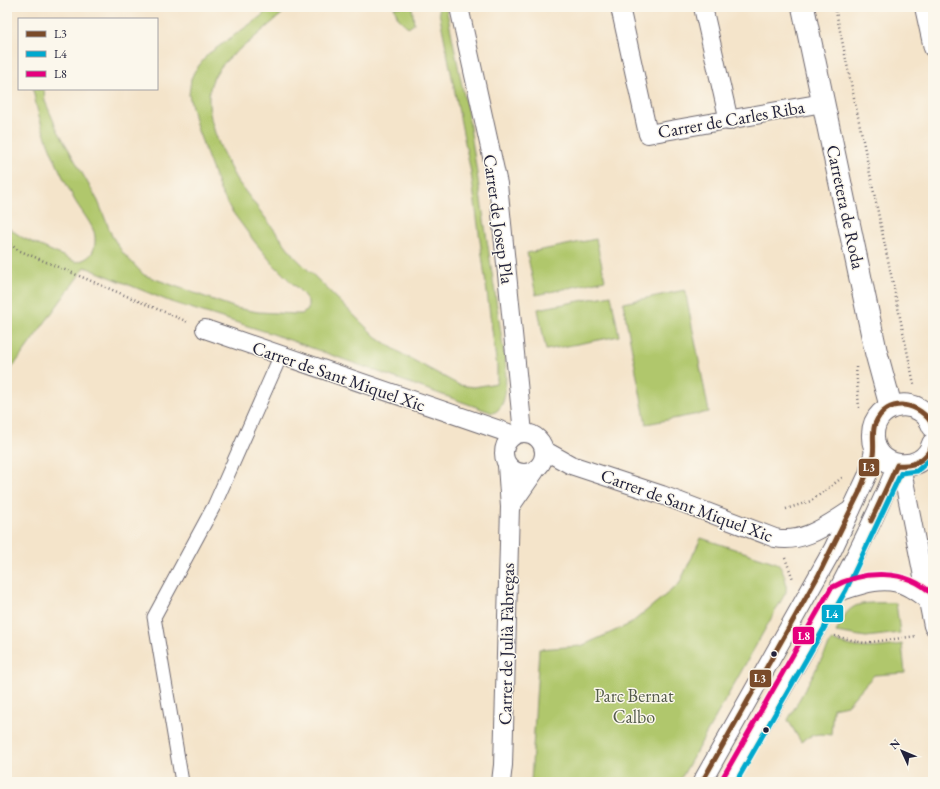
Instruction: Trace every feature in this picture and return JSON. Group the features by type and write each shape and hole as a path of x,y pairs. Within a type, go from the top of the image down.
{"street":[{"name":"Carrer de Josep Pla","path":"459,7 498,184 518,434"},
{"name":"Carrer de Carles Riba","path":"620,7 648,134 729,121 823,103"},
{"path":"703,7 729,121"},
{"name":"Carretera de Roda","path":"803,7 876,352 891,407"},
{"path":"924,7 933,48"},
{"name":"Carrer de Sant Miquel Xic","path":"205,329 473,423 518,434"},
{"path":"182,782 154,617 214,506 282,355"},
{"path":"932,421 922,411 913,406 900,404 891,407 882,414 875,424 872,435 875,447 885,460 899,466 910,465 922,460 933,446"},
{"name":"Carrer de Sant Miquel Xic","path":"473,423 505,460"},
{"path":"510,507 535,470 541,465 544,458 544,450 537,437 518,434 506,444 505,460 513,470 520,473 528,473 535,470"},
{"path":"702,782 833,549 868,474 875,447"},
{"name":"Carrer de Sant Miquel Xic","path":"544,450 571,465 662,494 775,538 786,540 809,535 851,510"},
{"name":"Carrer de Julià Fàbregas","path":"501,782 503,765 510,507 505,460"},
{"path":"728,782 836,593 899,466"},
{"path":"899,466 927,599 927,631"},
{"path":"836,593 870,583 896,582 906,586 927,599"}],"path":[{"path":"835,7 914,387"},
{"path":"7,242 18,250 205,329"},
{"path":"856,363 859,410"},
{"path":"786,510 811,501 842,480 846,473"},
{"name":"Carrer de Sant Miquel Xic","path":"783,555 791,572 794,586"},
{"path":"914,631 914,637"},
{"path":"832,635 864,643 914,637 927,631"}],"green space":[{"path":"271,7 290,7 227,60 217,72 211,84 209,97 213,126 224,155 236,179 294,256 377,338 402,354 459,385 474,387 497,383 497,367 471,173 438,7 446,7 469,120 506,366 504,399 502,405 493,413 270,333 171,302 85,267 7,375 7,227 23,238 76,262 85,259 91,254 95,242 92,228 75,201 48,144 39,117 33,90 44,90 45,101 57,129 98,201 112,236 123,253 144,275 236,308 258,312 295,314 302,314 308,310 308,301 302,293 273,264 231,210 220,190 197,128 189,95 191,79 194,72 208,54 260,17"},
{"path":"394,7 412,7 414,23 409,28 398,18"},
{"path":"596,239 605,280 536,295 527,253"},
{"path":"685,290 709,412 646,424 623,303"},
{"path":"611,295 619,336 546,350 538,309"},
{"name":"Parc Bernat Calbo","path":"701,538 777,563 785,577 786,592 679,782 531,782 539,649 581,646 630,624 679,584"},
{"path":"873,603 896,603 900,633 866,637 836,632 849,610 856,606"},
{"path":"832,640 850,646 866,648 902,644 905,673 874,675 847,705 833,708 831,735 815,735 808,737 801,742 788,720"}],"transit line":[{"name":"L3","path":"702,782 818,576 859,493 872,460 874,451 874,428 880,415 887,409 904,405 921,411 933,426"},
{"name":"L3","path":"871,521 897,465 909,465 919,461 927,454 933,444"},
{"name":"L4","path":"736,782 846,590 901,473 917,471 933,457"},
{"name":"L8","path":"722,779 831,588 856,578 870,575 884,575 897,576 910,580 922,586 933,595"}]}
